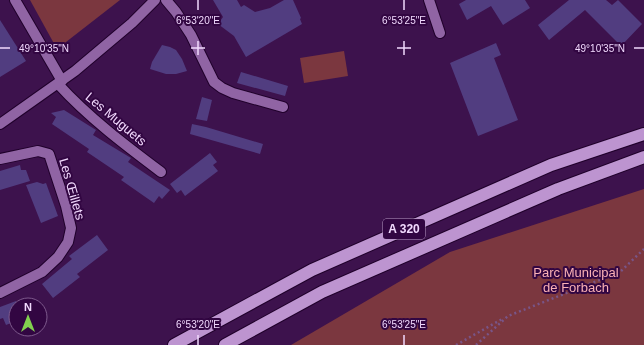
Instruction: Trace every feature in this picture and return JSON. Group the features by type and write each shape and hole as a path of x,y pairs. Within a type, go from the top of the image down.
{"highway":[{"name":"A 320","path":"174,345 312,270 551,165 644,134"},
{"name":"A 320","path":"225,345 322,292 558,189 644,157"}],"street":[{"name":"Les Muguets","path":"15,0 60,83 70,98 161,172"},
{"path":"0,124 60,83 132,23 155,0"},
{"path":"166,0 191,35 214,82 233,93 283,107"},
{"path":"429,0 440,32"},
{"name":"Les Œillets","path":"0,159 38,151 49,154 66,206 70,228 68,242 58,257 42,272 0,294"}],"path":[{"path":"456,345 508,316 620,272 644,249"},
{"path":"476,345 508,316"}],"green space":[{"path":"30,0 120,0 57,49"},
{"path":"344,51 348,76 304,83 300,58"},
{"name":"Parc Municipal de Forbach","path":"644,189 644,345 291,345 450,252"}],"building":[{"path":"213,0 237,0 241,7 244,5 255,12 270,8 284,0 293,0 302,24 246,57 234,36 218,24 223,17"},
{"path":"466,0 525,0 530,8 503,25 491,6 467,20 459,4"},
{"path":"569,0 606,0 612,5 618,0 642,24 621,46 585,10 549,40 538,25"},
{"path":"0,20 26,61 0,77"},
{"path":"496,43 501,55 494,58 518,120 478,136 450,63"},
{"path":"162,45 176,50 187,71 176,74 166,74 150,69 152,62"},
{"path":"241,72 288,86 285,96 237,83"},
{"path":"202,97 212,100 207,121 196,119"},
{"path":"64,110 96,130 93,135 131,158 128,162 170,190 162,199 159,196 154,203 121,180 124,177 87,152 89,149 52,124 56,117 51,113"},
{"path":"192,124 263,144 260,154 190,134"},
{"path":"210,153 217,162 213,165 218,171 185,196 181,190 177,193 170,184"},
{"path":"20,165 21,170 26,170 30,181 0,190 0,171"},
{"path":"37,182 43,184 46,183 58,216 41,223 26,185"},
{"path":"97,235 108,250 77,274 80,277 53,298 42,284 72,259 69,256"},
{"path":"8,304 8,324 6,325 3,318 0,319 0,307"}]}
